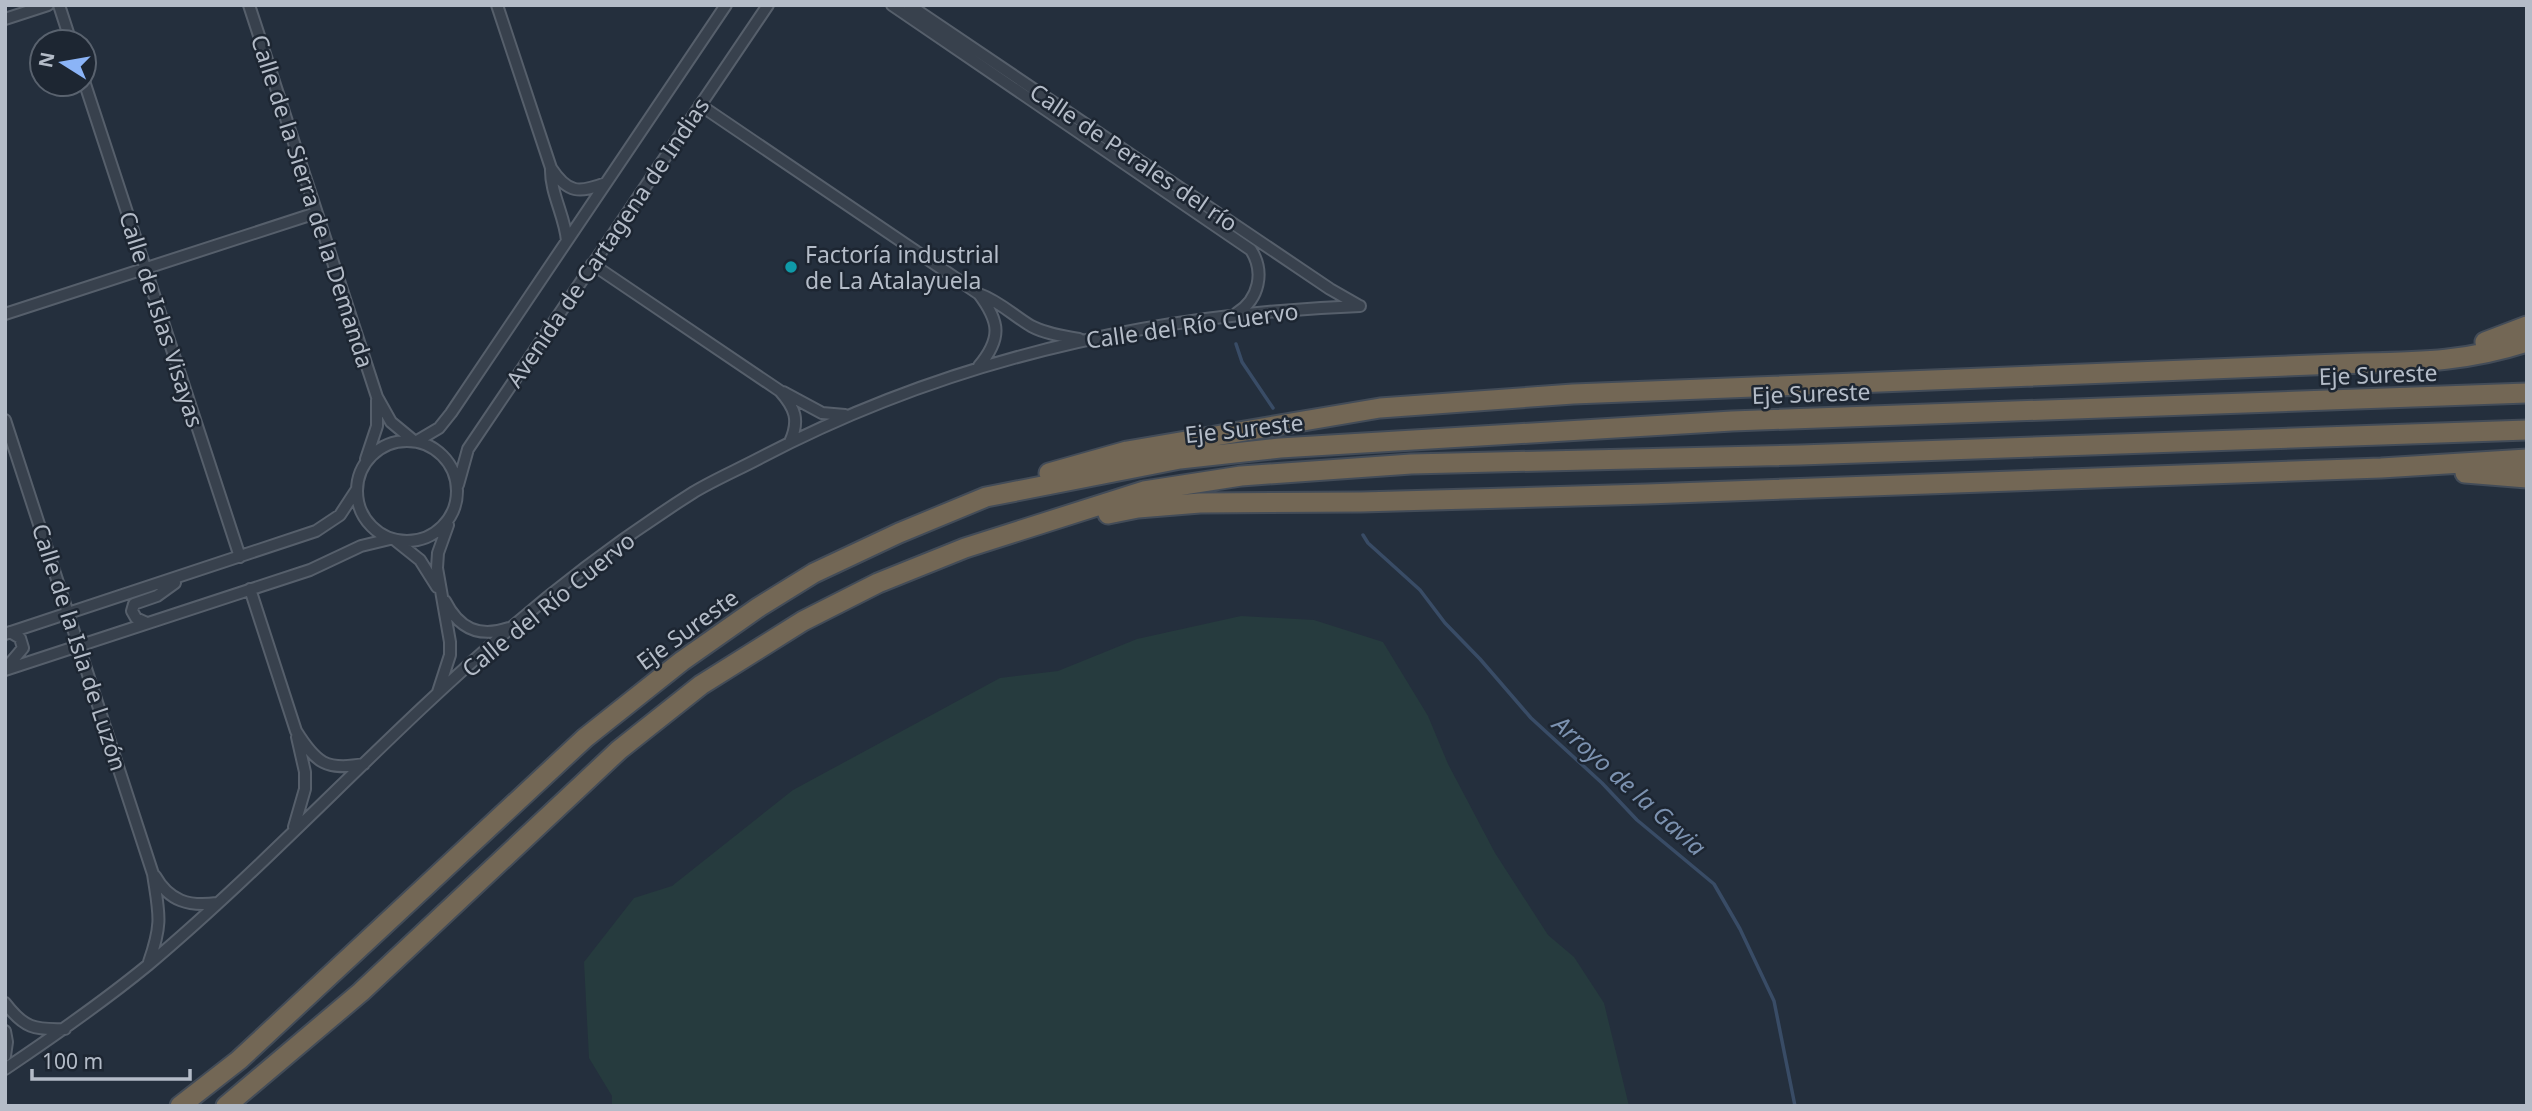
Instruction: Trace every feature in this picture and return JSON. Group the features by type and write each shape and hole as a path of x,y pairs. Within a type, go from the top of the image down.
{"highway":[{"path":"2364,363 2481,344 2527,326"},
{"path":"986,497 1044,474 1127,452 1380,408 1573,394 2433,362 2474,356 2527,342"},
{"name":"Eje Sureste","path":"180,1106 239,1060 585,738 682,661 759,607 814,573 898,533 986,497 1180,459 1280,448 1732,421 2527,394"},
{"name":"Eje Sureste","path":"226,1106 361,992 619,750 701,685 803,621 878,583 964,548 1144,491 1241,476 1398,465 2527,430"},
{"path":"1008,533 1138,508 1200,503 1361,502 1619,494 2381,468 2527,459"},
{"path":"2381,468 2527,478"}],"street":[{"path":"5,19 48,5"},
{"path":"59,5 66,28"},
{"name":"Calle de la Sierra de la Demanda","path":"248,5 377,397 391,422 416,441"},
{"path":"498,5 551,168 551,180 567,241"},
{"name":"Avenida de Cartagena de Indias","path":"416,441 444,423 726,5"},
{"name":"Avenida de Cartagena de Indias","path":"458,485 468,449 768,5"},
{"name":"Calle de Perales del río","path":"892,5 1251,250 1259,267 1258,284 1245,307 1234,315"},
{"name":"Calle de Perales del río","path":"909,5 1330,289 1360,306"},
{"name":"Calle de Islas Visayas","path":"90,98 240,557"},
{"path":"700,105 979,294 990,298 1037,328 1059,336 1084,340"},
{"path":"551,168 565,186 576,190 606,184"},
{"path":"5,314 316,213"},
{"path":"592,264 780,391 792,405 797,417 790,442"},
{"path":"979,294 994,317 996,334 990,351 979,366"},
{"name":"Calle del Río Cuervo","path":"5,1069 65,1029 148,965 512,627 587,566 696,491 790,442 850,415 979,366 1147,327 1234,315 1360,306"},
{"path":"780,391 791,394 822,412 850,415"},
{"name":"Calle de la Sierra de la Demanda","path":"364,466 377,426 377,397"},
{"name":"Calle de la Isla de Luzón","path":"5,420 153,874 159,902 159,927 148,965"},
{"path":"8,633 183,577 303,536 333,522 348,505 357,489 364,466 374,453 386,445 400,441 416,441 439,451 454,471 458,485 458,496 437,562 450,655 443,683 435,698"},
{"path":"357,489 358,504 365,521 381,535 393,540 420,560 453,617 470,629 488,632 512,627"},
{"path":"5,669 310,569 361,546 393,540 410,542 423,539 436,533 450,519"},
{"path":"147,623 136,618 132,611 134,604 157,596 183,577"},
{"path":"250,589 296,731 305,772 302,806 291,834"},
{"path":"5,669 23,648 20,638 8,633"},
{"path":"296,731 307,750 321,762 338,767 364,764"},
{"name":"Calle de la Isla de Luzón","path":"153,874 160,886 178,900 196,905 217,903"},
{"path":"5,1003 13,1014 28,1026 37,1029 65,1029"},
{"path":"5,1031 5,1056"}],"green space":[{"path":"1241,616 1314,620 1383,642 1428,716 1448,764 1495,853 1548,935 1574,957 1604,1003 1629,1106 612,1106 612,1096 589,1058 584,962 634,898 672,886 793,790 1000,678 1058,671 1137,639"}],"waterway":[{"name":"Arroyo de la Gavia","path":"1236,344 1242,362 1273,408"},
{"name":"Arroyo de la Gavia","path":"1363,535 1368,543 1420,590 1445,623 1531,718 1602,783 1637,820 1714,884 1740,929 1774,1001 1795,1106"}],"place":[{"name":"Factoría industrial de La Atalayuela","path":"791,267"}]}
